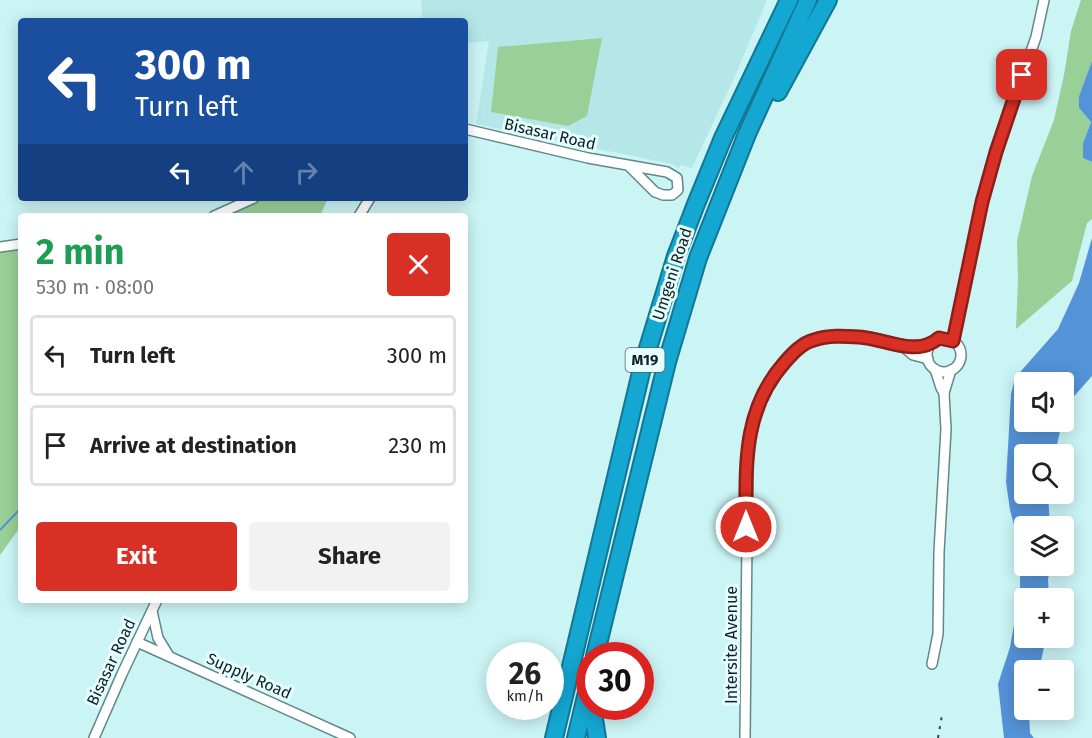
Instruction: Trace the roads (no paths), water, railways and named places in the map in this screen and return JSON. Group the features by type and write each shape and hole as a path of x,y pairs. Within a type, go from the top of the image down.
{"highway":[{"name":"Umgeni Road","path":"599,642 668,362 694,275 747,134 808,0"},
{"path":"694,275 771,105 828,0"},
{"name":"Umgeni Road","path":"553,736 642,368 676,256 723,138 788,1"},
{"path":"576,738 580,720"},
{"path":"594,720 597,738"}],"street":[{"path":"953,341 982,202 996,152 1036,37 1044,0"},
{"name":"Bisasar Road","path":"468,130 588,159 629,166 674,175 678,181 678,190 672,195 659,194 629,166"},
{"path":"221,213 247,201"},
{"path":"0,247 18,244"},
{"name":"Intersite Avenue","path":"745,738 748,439 764,392 779,369 795,351 806,343 831,336 847,336 868,337 913,346 931,344"},
{"path":"932,664 938,634 939,552 946,429 944,393 951,370 960,359 960,349 953,341 939,338 928,348 928,359 935,369 944,393"},
{"name":"Intersite Avenue","path":"900,344 913,356 928,359"},
{"path":"935,369 943,372 951,370"},
{"name":"Bisasar Road","path":"94,738 156,603"},
{"path":"152,611 156,632 169,656"},
{"name":"Supply Road","path":"137,642 350,738"}],"water":[{"path":"1092,61 1092,162 1083,158 1083,143 1091,122 1079,108 1079,96"},
{"path":"1092,238 1092,376 1074,396 1074,372 1020,372 1058,329 1079,283"},
{"path":"1014,382 1014,432 1060,432 1057,444 1014,444 1014,504 1049,504 1049,516 1014,516 1014,525 1006,482 1011,394"},
{"path":"1020,576 1049,576 1048,588 1020,588"},
{"path":"1014,625 1014,648 1044,648 1041,660 1014,660 1014,720 1029,720 1030,733 1034,738 1004,738 998,684 1010,647"}],"waterway":[{"path":"0,530 18,511"}],"railway":[{"path":"938,738 942,715"}]}
